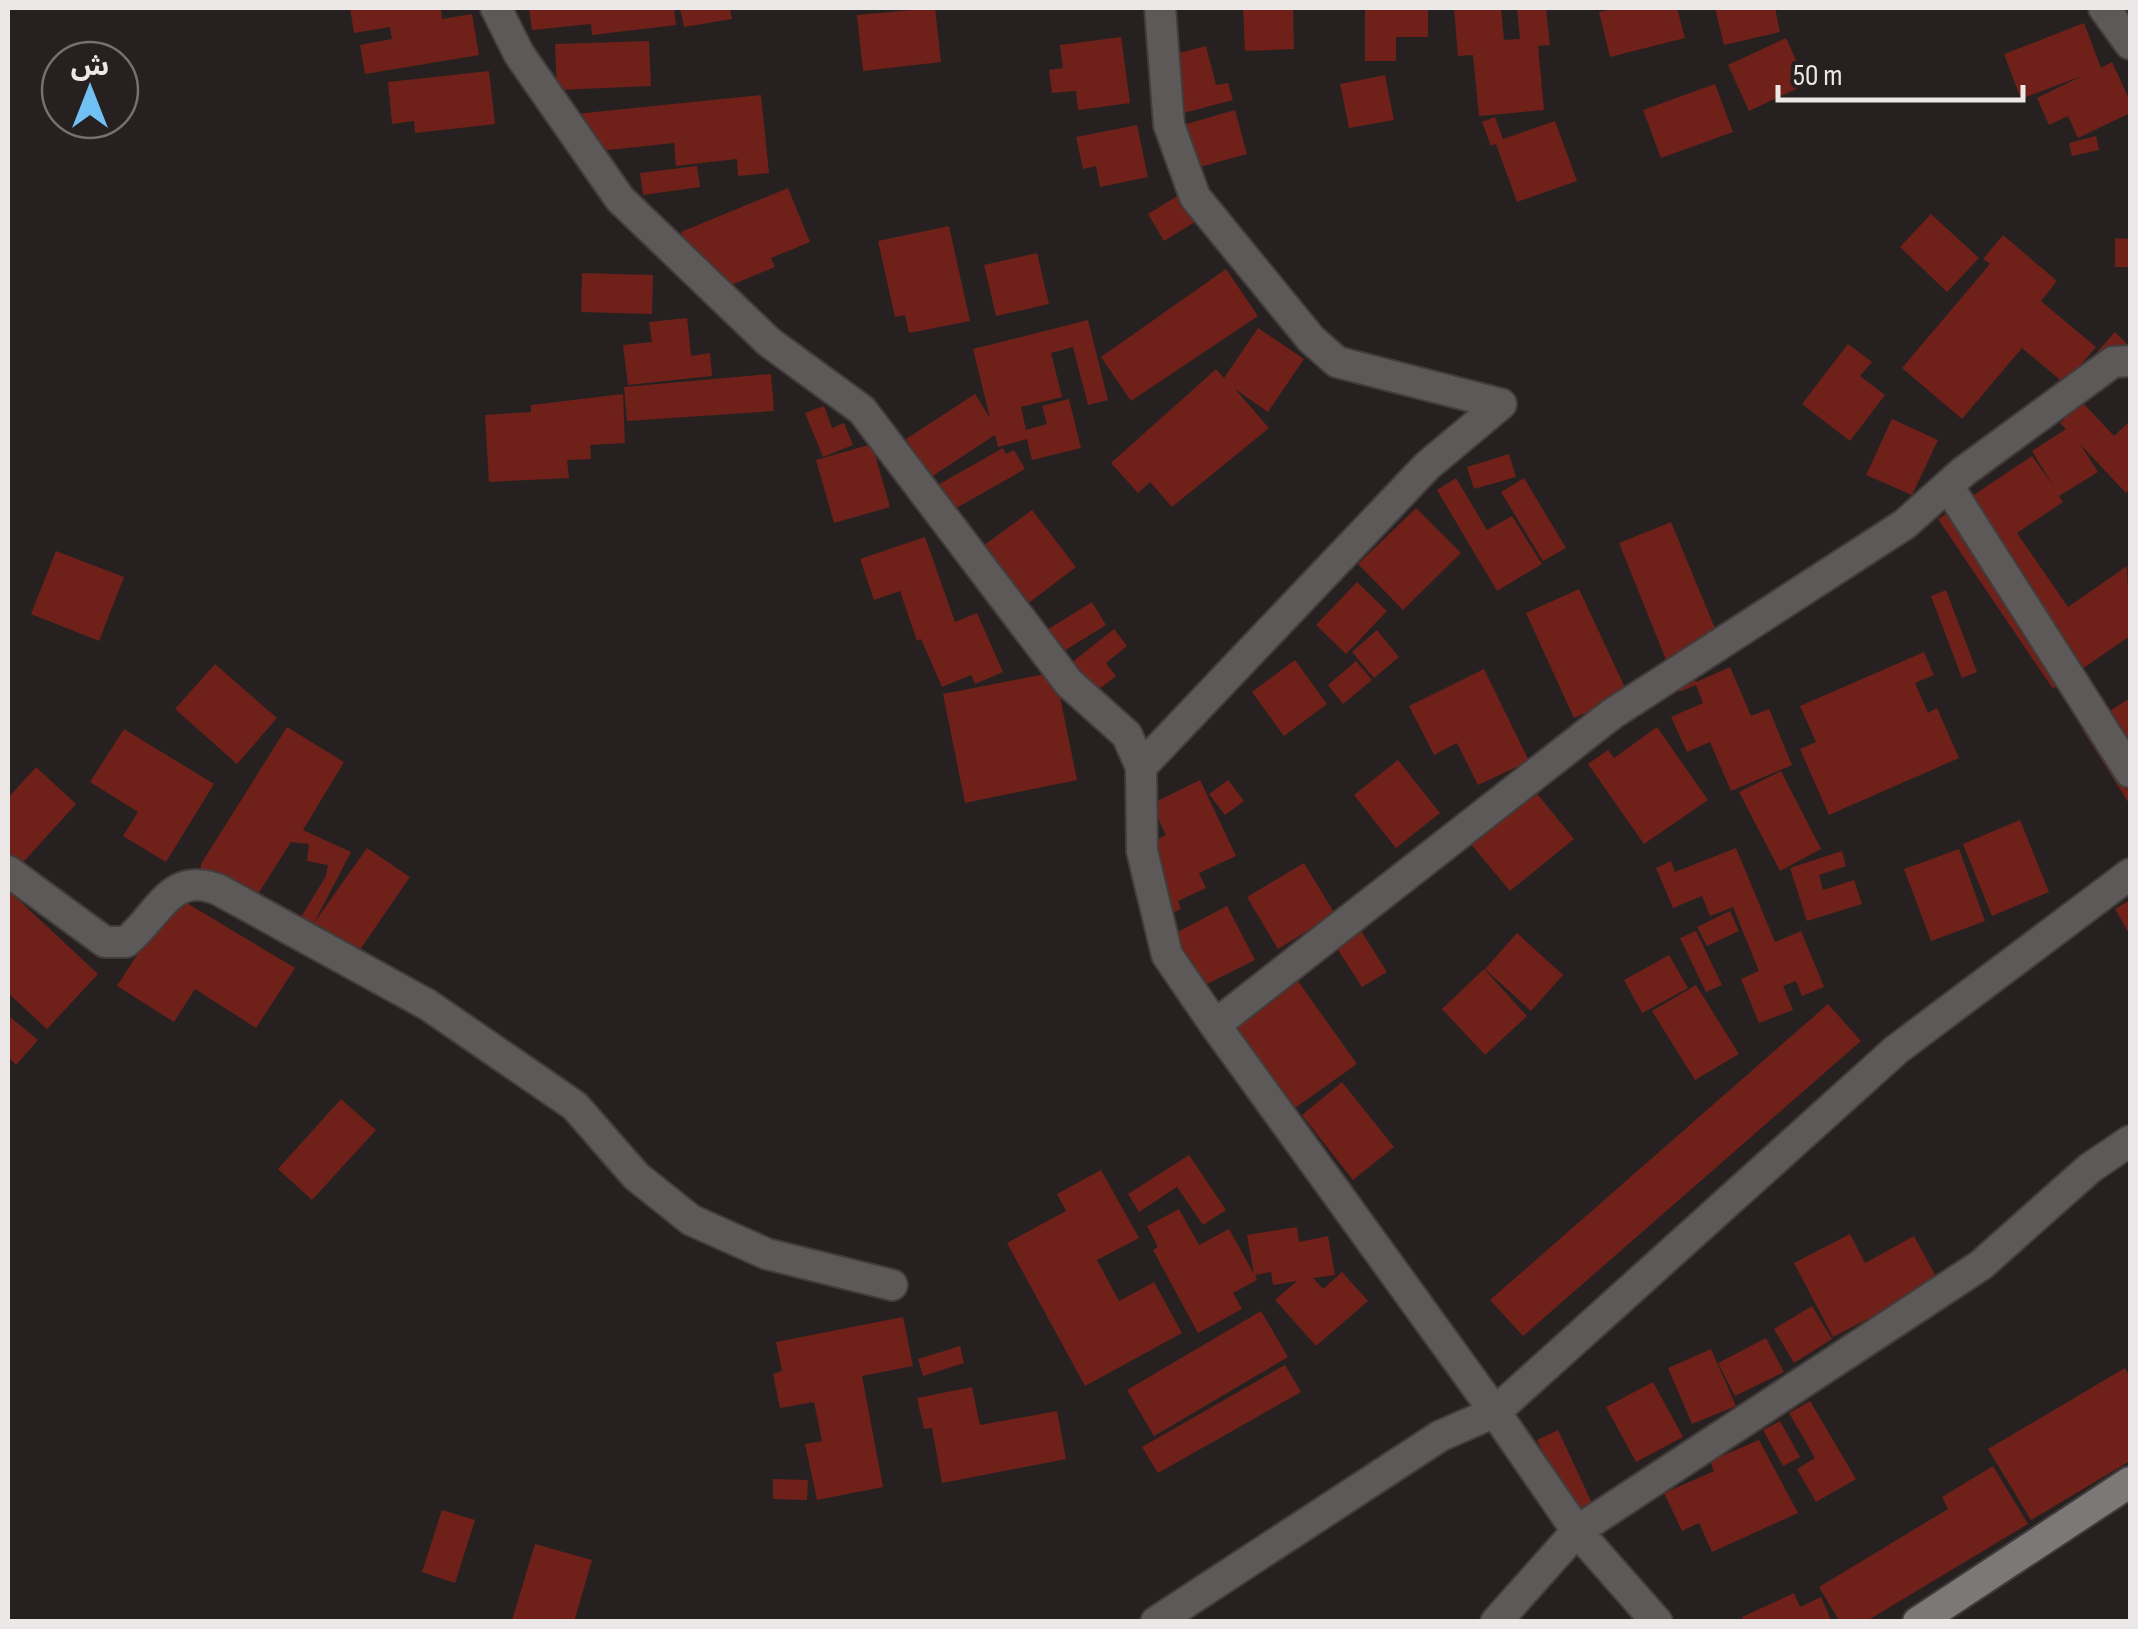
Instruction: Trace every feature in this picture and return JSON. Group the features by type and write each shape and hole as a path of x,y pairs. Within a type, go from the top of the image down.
{"street":[{"path":"496,8 519,54 620,200 769,342 862,410 1068,683 1126,734 1141,767 1142,851 1167,955 1577,1531 1657,1622"},
{"path":"1141,767 1427,466 1501,404 1338,362 1311,339 1195,197 1169,124 1160,8"},
{"path":"2104,8 2130,44"},
{"path":"1215,1024 1612,714 1906,524 1948,486 2113,362 2130,361"},
{"path":"1948,486 2130,772"},
{"path":"8,871 105,942 126,942 181,884 199,882 219,890 428,1005 576,1106 636,1176 690,1220 767,1254 892,1285"},
{"path":"1156,1622 1440,1436 1495,1412 1896,1050 2130,874"},
{"path":"1496,1622 1577,1531 1981,1266 2090,1168 2130,1142"},
{"path":"1918,1622 2130,1482"}],"building":[{"path":"350,8 441,8 442,19 472,14 479,55 365,74 360,45 392,39 390,27 354,33"},
{"path":"529,8 674,8 676,25 592,35 591,24 532,30"},
{"path":"680,8 730,8 732,19 684,27"},
{"path":"935,8 941,62 863,71 857,15"},
{"path":"1243,8 1293,8 1294,49 1245,51"},
{"path":"1365,8 1428,8 1428,37 1396,37 1396,61 1365,61"},
{"path":"1454,8 1501,8 1504,40 1520,39 1517,8 1546,8 1550,45 1538,46 1544,110 1479,116 1473,55 1458,56"},
{"path":"1617,8 1677,8 1685,38 1610,57 1599,12"},
{"path":"1715,8 1775,8 1780,32 1724,45"},
{"path":"2084,23 2101,68 2112,62 2130,101 2130,113 2078,138 2068,116 2049,125 2037,98 2082,76 2021,99 2004,54"},
{"path":"1121,37 1130,103 1078,110 1076,91 1052,93 1049,70 1063,68 1060,45"},
{"path":"1786,38 1807,84 1749,111 1728,65"},
{"path":"649,41 651,86 557,90 555,44"},
{"path":"1206,46 1216,85 1228,83 1233,100 1172,116 1157,59"},
{"path":"489,71 495,124 415,133 414,121 392,124 388,82"},
{"path":"1385,75 1394,120 1349,128 1340,84"},
{"path":"1715,84 1733,132 1661,158 1643,110"},
{"path":"761,95 769,173 738,176 737,159 676,166 674,143 579,153 575,114"},
{"path":"1235,110 1247,154 1189,170 1176,127"},
{"path":"1495,117 1503,139 1555,121 1577,181 1517,202 1496,144 1491,146 1482,122"},
{"path":"1137,125 1148,177 1100,187 1096,166 1083,169 1076,137"},
{"path":"2096,136 2099,150 2072,156 2069,143"},
{"path":"697,166 700,187 643,195 640,173"},
{"path":"788,188 810,242 771,258 775,267 707,295 681,232"},
{"path":"1179,195 1195,222 1164,241 1148,214"},
{"path":"1931,214 1979,258 1947,292 1900,247"},
{"path":"949,226 970,321 909,333 905,315 895,317 878,241"},
{"path":"2003,235 2057,281 2041,301 2096,347 2065,384 2022,348 1962,419 1902,368 1990,264 1983,259"},
{"path":"2115,238 2130,239 2130,267 2115,267"},
{"path":"1037,253 1049,304 996,316 984,265"},
{"path":"1226,269 1258,316 1131,401 1101,357"},
{"path":"582,273 653,275 652,314 581,312"},
{"path":"687,318 691,356 710,353 712,376 628,385 623,345 652,342 649,322"},
{"path":"1088,320 1108,400 1088,405 1073,347 1051,353 1062,397 1021,407 1026,430 1047,424 1042,406 1069,399 1081,448 1032,460 1027,439 998,447 995,435 931,477 906,439 975,394 990,418 973,349"},
{"path":"1258,328 1304,359 1268,412 1235,389 1269,428 1172,507 1150,482 1138,493 1111,463 1216,369 1224,378"},
{"path":"2115,332 2130,347 2109,381 2088,362"},
{"path":"1848,344 1872,362 1860,376 1885,395 1850,441 1802,404"},
{"path":"771,374 774,411 627,421 624,387"},
{"path":"623,394 625,443 590,445 591,459 567,460 569,478 489,482 485,415 531,412 531,405"},
{"path":"2082,402 2114,436 2130,421 2130,489 2126,493 2080,444 2098,472 2059,496 2063,502 2017,533 2068,607 2127,566 2130,636 2053,689 1938,519 2032,456 2054,487 2032,451 2066,429 2060,423"},
{"path":"824,406 832,428 844,423 853,445 823,457 805,413"},
{"path":"1892,419 1938,440 1912,495 1866,475"},
{"path":"872,444 890,507 834,523 816,460"},
{"path":"1003,448 1006,454 1014,450 1025,469 951,511 936,486"},
{"path":"1509,454 1516,477 1474,489 1467,467"},
{"path":"1456,478 1487,530 1512,516 1542,564 1497,591 1437,490"},
{"path":"1524,478 1566,548 1543,561 1501,492"},
{"path":"1416,508 1461,553 1403,610 1358,564"},
{"path":"1032,510 1076,567 1022,608 968,557"},
{"path":"1671,522 1719,638 1684,653 1696,682 1730,667 1751,716 1769,709 1792,765 1731,791 1710,742 1687,752 1671,717 1703,703 1696,685 1679,692 1619,543"},
{"path":"925,537 955,622 977,613 1003,672 975,684 971,675 942,687 921,639 917,641 900,591 874,600 860,559"},
{"path":"56,551 124,577 99,641 31,614"},
{"path":"1357,582 1387,611 1346,654 1316,625"},
{"path":"1579,589 1628,694 1574,718 1526,613"},
{"path":"1946,590 1977,672 1962,678 1931,596"},
{"path":"1092,602 1106,625 1051,659 1037,636"},
{"path":"1114,629 1127,646 1106,663 1116,676 1090,696 1066,667"},
{"path":"1377,630 1399,657 1374,678 1352,652"},
{"path":"1924,652 1934,675 1915,683 1928,713 1937,708 1959,758 1829,815 1800,749 1816,742 1800,706"},
{"path":"1295,660 1327,704 1284,736 1252,692"},
{"path":"1356,661 1372,680 1343,704 1328,685"},
{"path":"215,664 277,718 237,764 175,709"},
{"path":"1484,669 1529,761 1478,785 1457,743 1434,755 1409,706"},
{"path":"1055,672 1077,780 965,803 943,694"},
{"path":"2130,698 2130,805 2082,729"},
{"path":"287,727 344,762 303,830 351,852 314,923 367,848 410,877 357,954 270,920 272,900 301,917 326,876 328,865 307,861 309,844 291,842 251,905 200,877 201,864"},
{"path":"1657,727 1708,800 1644,844 1588,764 1608,750 1614,758"},
{"path":"124,729 214,784 166,862 123,836 138,812 90,782"},
{"path":"1398,760 1440,813 1396,848 1354,795"},
{"path":"36,767 76,804 17,869 8,860 8,798"},
{"path":"1781,771 1821,849 1780,871 1739,792"},
{"path":"1200,780 1236,856 1199,873 1206,888 1178,901 1181,909 1158,920 1144,846 1166,835 1151,804"},
{"path":"1228,780 1244,801 1225,815 1209,794"},
{"path":"1534,790 1574,839 1510,891 1470,843"},
{"path":"2020,820 2049,892 1992,916 1963,844"},
{"path":"1736,848 1775,942 1801,931 1824,987 1802,996 1796,981 1783,986 1793,1010 1759,1023 1741,979 1759,971 1733,907 1710,916 1702,896 1673,908 1656,868 1671,861 1675,872"},
{"path":"1959,849 1985,921 1931,941 1904,869"},
{"path":"1842,851 1846,866 1819,875 1823,890 1854,880 1862,904 1807,921 1790,868"},
{"path":"1304,863 1335,914 1278,949 1247,897"},
{"path":"8,890 98,974 47,1029 8,993"},
{"path":"175,896 295,968 256,1028 195,989 174,1022 117,986"},
{"path":"2130,900 2130,935 2115,909"},
{"path":"1227,906 1255,960 1193,991 1166,938"},
{"path":"1730,911 1739,931 1707,946 1697,927"},
{"path":"1356,923 1387,972 1362,987 1331,939"},
{"path":"1696,931 1722,985 1706,992 1680,938"},
{"path":"1517,933 1563,975 1531,1011 1485,969"},
{"path":"1669,955 1688,988 1642,1013 1624,980"},
{"path":"1484,969 1527,1016 1485,1055 1442,1009"},
{"path":"1295,977 1357,1064 1295,1108 1267,1068 1256,1075 1223,1028"},
{"path":"1696,985 1739,1054 1695,1080 1652,1011"},
{"path":"1828,1004 1861,1041 1523,1336 1490,1300"},
{"path":"10,1017 38,1040 16,1065 8,1057"},
{"path":"1342,1082 1394,1147 1353,1180 1302,1115"},
{"path":"341,1099 376,1130 312,1200 278,1169"},
{"path":"1189,1155 1226,1210 1203,1225 1177,1187 1139,1212 1128,1194"},
{"path":"1101,1170 1139,1238 1097,1260 1119,1301 1154,1282 1182,1333 1085,1386 1007,1243 1066,1211 1057,1194"},
{"path":"1179,1209 1199,1245 1229,1229 1254,1274 1247,1235 1297,1227 1299,1242 1328,1236 1335,1275 1313,1278 1323,1289 1342,1272 1368,1301 1316,1346 1275,1300 1297,1281 1273,1285 1271,1272 1255,1275 1257,1280 1233,1293 1242,1309 1198,1333 1153,1250 1158,1247 1147,1226"},
{"path":"1850,1234 1865,1263 1914,1236 1939,1282 1833,1337 1794,1263"},
{"path":"1812,1306 1832,1339 1794,1363 1774,1329"},
{"path":"1261,1311 1288,1357 1154,1436 1127,1390"},
{"path":"903,1317 913,1366 862,1376 883,1487 817,1500 805,1444 822,1441 814,1402 780,1408 773,1374 782,1371 776,1342"},
{"path":"1766,1338 1784,1372 1735,1396 1718,1363"},
{"path":"960,1346 964,1363 923,1376 918,1359"},
{"path":"1711,1349 1736,1406 1692,1424 1668,1368"},
{"path":"1285,1365 1301,1392 1158,1473 1142,1447"},
{"path":"2125,1368 2130,1378 2130,1461 2031,1520 1988,1449"},
{"path":"1653,1382 1683,1437 1636,1462 1606,1407"},
{"path":"972,1387 980,1425 1057,1411 1066,1459 942,1483 932,1428 924,1429 917,1398"},
{"path":"1810,1401 1856,1479 1816,1502 1797,1469 1815,1458 1789,1413"},
{"path":"1780,1421 1800,1457 1783,1466 1763,1430"},
{"path":"1558,1430 1592,1503 1572,1513 1537,1440"},
{"path":"1759,1440 1798,1513 1712,1552 1699,1523 1682,1531 1664,1493 1714,1471 1710,1461"},
{"path":"1993,1466 2028,1524 1865,1622 1840,1622 1819,1587 1948,1509 1942,1497"},
{"path":"773,1479 808,1480 807,1500 773,1499"},
{"path":"442,1510 475,1520 455,1583 422,1572"},
{"path":"535,1544 592,1560 574,1622 512,1620"},
{"path":"1794,1593 1800,1607 1821,1597 1832,1622 1744,1622 1742,1617"}]}
